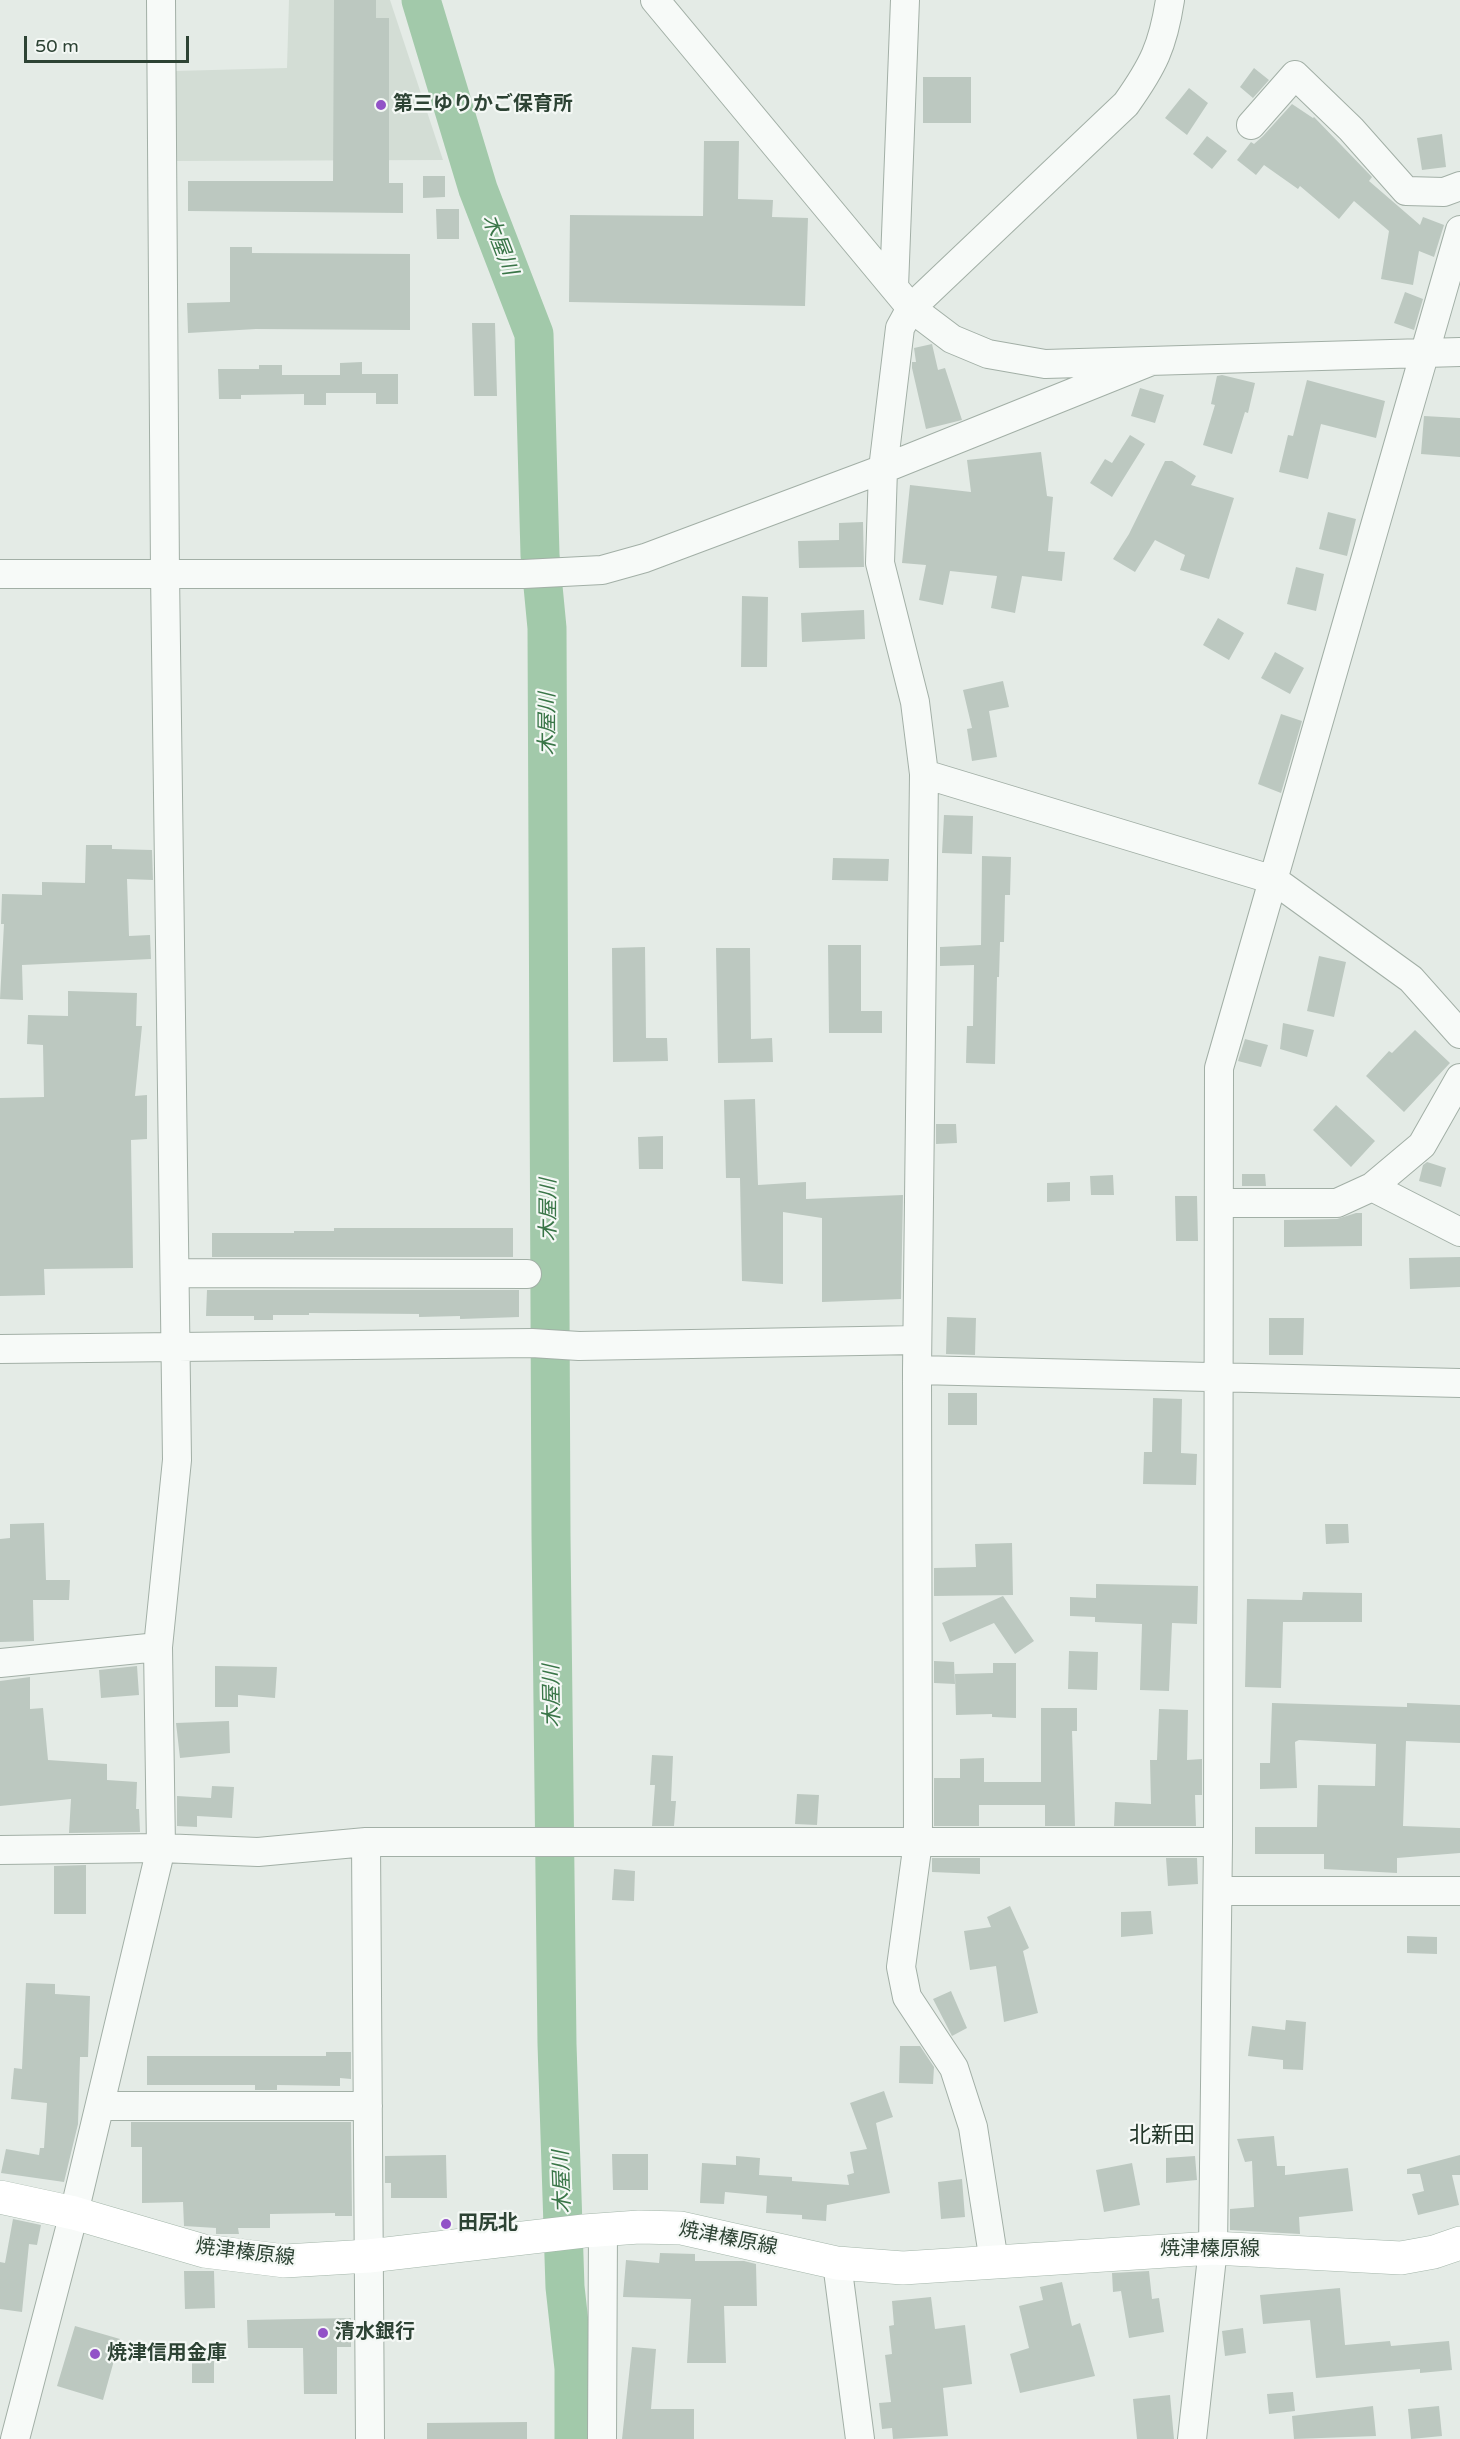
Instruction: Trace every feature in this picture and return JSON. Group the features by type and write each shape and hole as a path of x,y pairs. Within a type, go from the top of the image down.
{"main road":[{"name":"焼津榛原線","path":"0,2198 74,2213 204,2251 285,2261 369,2256 594,2230 681,2228 837,2264 903,2268 1213,2247 1401,2258 1434,2252 1460,2243"}],"street":[{"path":"15,2439 74,2213 161,1848 158,1647 177,1460 165,573 161,0"},
{"path":"655,0 903,297 952,339 988,354 1045,364 1460,352"},
{"path":"905,0 903,297 883,469 880,563 915,702 924,774 916,1370 918,1842 901,1967 907,1997 954,2068 973,2127 994,2262"},
{"path":"903,297 1126,104 1149,71 1157,54 1164,37 1170,0"},
{"path":"1251,125 1295,75 1351,129 1406,191 1443,192 1460,186"},
{"path":"1192,2439 1213,2247 1218,1891 1217,1377 1221,1203 1219,1068 1460,230"},
{"path":"0,574 524,574 602,570 645,558 883,469 1149,362"},
{"path":"924,774 1274,880 1411,979 1460,1034"},
{"path":"1221,1203 1337,1203 1372,1186 1422,1145 1460,1078"},
{"path":"1372,1186 1460,1232"},
{"path":"175,1273 527,1274"},
{"path":"0,1349 532,1343 579,1346 917,1340"},
{"path":"916,1370 1460,1383"},
{"path":"0,1663 158,1647"},
{"path":"0,1850 161,1848 258,1852 366,1842 579,1844 1218,1842"},
{"path":"366,1842 370,2439"},
{"path":"1218,1891 1460,1891"},
{"path":"100,2106 368,2106"},
{"path":"594,2230 602,2439"},
{"path":"837,2264 860,2439"}],"shaded area":[{"path":"289,0 390,0 443,160 175,161 175,71 287,68"}],"building":[{"path":"334,0 376,0 376,18 389,18 389,183 403,183 403,213 188,211 188,181 333,181"},
{"path":"1254,68 1269,80 1253,98 1240,87"},
{"path":"923,77 971,77 971,123 923,123"},
{"path":"1189,88 1208,103 1187,135 1165,118"},
{"path":"1292,104 1314,117 1372,177 1369,181 1420,225 1423,217 1444,225 1434,257 1419,251 1413,285 1381,279 1389,231 1354,201 1339,219 1300,186 1298,189 1264,165 1256,175 1237,160 1251,142 1254,144 1263,136"},
{"path":"1442,134 1446,167 1422,170 1417,138"},
{"path":"1207,136 1227,151 1212,169 1193,154"},
{"path":"704,141 739,141 738,199 773,200 772,217 808,218 805,306 569,302 570,215 703,216"},
{"path":"423,176 445,176 445,197 423,198"},
{"path":"436,209 459,209 459,239 437,239"},
{"path":"230,247 252,247 252,253 410,254 410,330 256,329 188,333 187,303 230,302"},
{"path":"1405,292 1423,299 1414,330 1394,323"},
{"path":"472,323 495,323 497,396 474,396"},
{"path":"932,344 938,370 945,368 962,420 926,429 912,362 916,362 914,348"},
{"path":"362,362 362,374 398,374 398,404 376,404 376,393 326,393 326,405 304,405 304,394 241,395 241,399 219,399 218,369 259,369 259,365 282,365 282,375 340,375 340,363"},
{"path":"1222,375 1255,383 1248,413 1245,412 1232,454 1203,445 1215,405 1211,404 1217,376"},
{"path":"1307,380 1385,401 1376,438 1321,424 1308,479 1279,472 1288,435 1293,436"},
{"path":"1140,388 1164,395 1155,423 1131,416"},
{"path":"1424,416 1460,418 1460,457 1421,454"},
{"path":"1130,435 1145,444 1112,497 1090,483 1105,459 1112,463"},
{"path":"1041,452 1047,496 1053,497 1048,551 1065,552 1062,581 1022,576 1015,613 991,608 997,576 950,571 943,605 919,600 926,565 902,563 910,485 971,492 967,460"},
{"path":"1165,461 1172,461 1196,476 1191,485 1234,498 1209,579 1180,570 1185,555 1155,540 1135,572 1113,559 1129,534"},
{"path":"1328,512 1356,519 1347,556 1319,549"},
{"path":"863,522 864,567 799,568 798,541 839,540 839,523"},
{"path":"1296,567 1324,574 1316,611 1287,604"},
{"path":"742,596 768,597 767,667 741,667"},
{"path":"864,610 865,639 802,642 801,613"},
{"path":"1218,618 1244,633 1229,660 1203,645"},
{"path":"1275,652 1304,668 1290,694 1261,678"},
{"path":"1003,681 1009,707 989,711 997,757 972,761 967,729 972,728 963,690"},
{"path":"1281,714 1302,721 1281,793 1258,784"},
{"path":"944,815 973,816 972,854 942,853"},
{"path":"86,845 112,845 112,849 152,850 153,880 127,879 129,936 150,935 151,959 22,965 23,1000 0,999 4,924 1,924 2,894 42,895 42,882 85,883"},
{"path":"982,856 1011,857 1010,895 1005,895 1004,942 1000,942 999,977 997,977 995,1064 966,1063 967,1026 973,1026 974,965 940,966 940,947 981,945"},
{"path":"833,858 889,859 888,881 832,880"},
{"path":"828,945 861,945 861,1011 882,1011 882,1033 829,1033"},
{"path":"645,947 646,1038 667,1038 668,1061 613,1062 612,948"},
{"path":"716,948 750,948 751,1039 772,1038 773,1062 718,1063"},
{"path":"1319,956 1346,962 1334,1017 1307,1011"},
{"path":"68,991 137,993 136,1026 142,1026 135,1096 147,1095 147,1139 131,1140 133,1268 44,1269 45,1295 0,1296 0,1098 44,1097 43,1045 27,1044 28,1015 68,1016"},
{"path":"1283,1023 1314,1030 1307,1057 1280,1049"},
{"path":"1415,1030 1450,1063 1404,1112 1366,1076 1389,1051 1392,1053"},
{"path":"1245,1039 1268,1045 1261,1067 1238,1061"},
{"path":"755,1099 758,1185 806,1182 806,1199 903,1195 901,1299 822,1302 822,1218 783,1212 783,1284 742,1281 740,1178 726,1178 724,1100"},
{"path":"1336,1105 1375,1141 1351,1167 1313,1130"},
{"path":"936,1124 956,1124 957,1143 936,1144"},
{"path":"663,1136 663,1169 639,1169 638,1137"},
{"path":"1427,1162 1446,1168 1441,1187 1419,1181 1423,1165"},
{"path":"1242,1174 1265,1174 1266,1186 1242,1186"},
{"path":"1113,1175 1114,1195 1091,1195 1090,1176"},
{"path":"1070,1182 1070,1201 1047,1202 1047,1183"},
{"path":"1175,1196 1197,1196 1198,1241 1176,1241"},
{"path":"1362,1213 1362,1246 1284,1247 1284,1220 1337,1219"},
{"path":"334,1228 513,1228 513,1257 212,1257 212,1233 294,1233 294,1231 334,1231"},
{"path":"1460,1257 1460,1287 1410,1289 1409,1258"},
{"path":"207,1290 519,1290 519,1317 460,1319 460,1316 419,1317 419,1314 309,1313 309,1315 273,1315 273,1320 254,1320 254,1316 206,1316"},
{"path":"947,1317 976,1318 975,1355 946,1354"},
{"path":"1269,1318 1304,1318 1303,1355 1269,1355"},
{"path":"948,1393 977,1393 977,1425 948,1425"},
{"path":"1153,1398 1182,1399 1181,1453 1197,1454 1196,1485 1143,1484 1144,1452 1152,1452"},
{"path":"44,1523 46,1580 70,1580 69,1600 33,1600 34,1641 0,1642 0,1539 10,1538 10,1524"},
{"path":"1325,1524 1348,1524 1349,1543 1326,1544"},
{"path":"1012,1543 1013,1595 934,1596 934,1568 976,1567 975,1544"},
{"path":"1096,1584 1198,1586 1197,1624 1172,1623 1169,1691 1140,1690 1142,1624 1095,1622 1095,1617 1070,1616 1070,1597 1096,1598"},
{"path":"1303,1592 1362,1593 1362,1622 1283,1622 1281,1688 1245,1687 1247,1599 1302,1600"},
{"path":"1003,1596 1034,1641 1015,1654 994,1623 950,1642 942,1623"},
{"path":"1069,1651 1098,1652 1097,1690 1068,1689"},
{"path":"934,1661 954,1662 955,1684 934,1683"},
{"path":"993,1663 1016,1663 1016,1718 992,1717 992,1714 956,1715 955,1674 993,1673"},
{"path":"137,1666 139,1695 101,1698 99,1670"},
{"path":"215,1666 277,1667 275,1698 238,1695 238,1707 215,1707"},
{"path":"30,1677 30,1709 43,1708 48,1760 107,1764 107,1780 137,1782 136,1809 139,1809 140,1832 69,1833 71,1799 0,1806 0,1681"},
{"path":"1272,1703 1407,1707 1407,1703 1460,1705 1460,1743 1406,1741 1403,1826 1460,1828 1460,1853 1397,1858 1397,1873 1324,1869 1324,1854 1255,1854 1255,1827 1317,1827 1318,1785 1375,1786 1376,1744 1299,1740 1295,1742 1297,1788 1260,1789 1260,1763 1270,1763"},
{"path":"1041,1708 1077,1708 1077,1731 1072,1731 1075,1826 1045,1826 1045,1805 979,1805 979,1826 934,1826 934,1778 960,1778 960,1759 984,1758 984,1782 1041,1782"},
{"path":"1159,1709 1188,1710 1187,1760 1202,1759 1202,1795 1195,1795 1196,1826 1114,1826 1115,1802 1151,1804 1150,1760 1157,1760"},
{"path":"229,1721 230,1753 180,1758 176,1723"},
{"path":"652,1755 673,1756 671,1801 676,1801 674,1826 652,1826 655,1785 650,1785"},
{"path":"212,1786 234,1787 232,1818 197,1816 197,1827 177,1826 177,1796 211,1798"},
{"path":"797,1794 819,1795 817,1825 795,1824"},
{"path":"932,1858 980,1858 980,1874 932,1872"},
{"path":"1166,1858 1197,1858 1198,1884 1168,1886"},
{"path":"86,1865 86,1914 54,1914 54,1866"},
{"path":"614,1869 635,1871 634,1901 612,1900"},
{"path":"1010,1906 1029,1948 1023,1951 1038,2013 1004,2022 996,1966 970,1970 964,1931 991,1927 987,1917"},
{"path":"1151,1911 1153,1934 1121,1937 1121,1912"},
{"path":"1407,1936 1437,1937 1437,1954 1407,1953"},
{"path":"26,1983 55,1984 55,1994 90,1996 88,2057 80,2057 78,2124 64,2182 1,2173 6,2149 39,2155 40,2148 44,2148 47,2103 11,2099 14,2068 22,2069"},
{"path":"951,1991 967,2028 952,2036 933,1999"},
{"path":"1286,2020 1306,2022 1303,2070 1283,2069 1283,2060 1248,2056 1252,2026 1285,2030"},
{"path":"900,2046 920,2046 934,2067 933,2084 899,2083"},
{"path":"326,2052 351,2052 351,2079 340,2078 340,2086 277,2085 277,2090 255,2090 255,2085 147,2085 147,2056 326,2056"},
{"path":"884,2091 893,2117 876,2123 890,2193 827,2205 826,2221 802,2219 802,2215 766,2213 767,2196 725,2192 724,2204 700,2203 702,2163 736,2165 736,2156 760,2158 759,2175 792,2177 792,2181 849,2185 847,2175 854,2173 850,2152 867,2149 850,2103"},
{"path":"131,2122 351,2122 352,2216 335,2216 335,2213 270,2214 270,2228 238,2228 239,2234 216,2234 216,2228 184,2226 183,2202 142,2203 142,2147 131,2147"},
{"path":"1274,2136 1277,2166 1285,2166 1285,2175 1348,2168 1353,2211 1299,2217 1300,2234 1230,2230 1230,2209 1254,2207 1252,2161 1245,2162 1237,2139"},
{"path":"612,2154 648,2154 648,2190 613,2190"},
{"path":"446,2155 447,2198 391,2198 391,2183 385,2183 385,2156"},
{"path":"1460,2155 1460,2175 1452,2175 1459,2205 1418,2215 1412,2194 1424,2191 1420,2174 1407,2174 1407,2169"},
{"path":"1195,2156 1197,2180 1166,2183 1166,2158"},
{"path":"1132,2163 1140,2205 1104,2212 1096,2170"},
{"path":"962,2179 965,2217 941,2219 938,2182"},
{"path":"13,2219 41,2225 37,2245 29,2244 22,2312 0,2309 0,2262 5,2263"},
{"path":"660,2253 695,2254 695,2261 744,2261 756,2264 757,2306 724,2306 726,2363 687,2363 691,2299 623,2297 626,2260 659,2263"},
{"path":"184,2271 214,2271 215,2308 185,2309"},
{"path":"1149,2271 1152,2299 1159,2298 1164,2332 1129,2338 1121,2291 1113,2292 1112,2273"},
{"path":"1062,2282 1072,2326 1080,2323 1095,2376 1020,2393 1010,2354 1029,2348 1019,2306 1043,2300 1040,2287"},
{"path":"1340,2288 1345,2345 1390,2341 1391,2346 1449,2341 1452,2370 1420,2373 1420,2369 1316,2378 1310,2320 1263,2324 1260,2295"},
{"path":"931,2297 935,2329 965,2325 972,2384 943,2388 948,2436 893,2439 892,2428 882,2429 879,2403 891,2402 885,2355 892,2354 889,2326 894,2325 892,2301"},
{"path":"351,2318 351,2347 337,2347 337,2394 304,2394 303,2348 248,2348 247,2320"},
{"path":"75,2326 120,2339 103,2400 57,2386"},
{"path":"1243,2328 1246,2353 1225,2356 1222,2331"},
{"path":"632,2347 656,2349 651,2409 694,2409 694,2439 622,2439"},
{"path":"192,2354 214,2354 214,2383 192,2383"},
{"path":"1293,2392 1295,2411 1269,2414 1267,2394"},
{"path":"1170,2395 1174,2439 1137,2439 1133,2399"},
{"path":"1373,2406 1376,2436 1294,2439 1292,2416"},
{"path":"1439,2406 1442,2436 1411,2439 1408,2409"},
{"path":"527,2422 527,2439 427,2439 427,2423"}],"waterway":[{"name":"木屋川","path":"421,0 478,189 534,334 540,555 547,628 551,1535 557,2044 565,2287 574,2368 574,2439"}],"place":[{"name":"第三ゆりかご保育所","path":"381,105"},
{"name":"田尻北","path":"446,2224"},
{"name":"清水銀行","path":"323,2333"},
{"name":"焼津信用金庫","path":"95,2354"}],"district":[{"name":"北新田","path":"1162,2136"}]}
